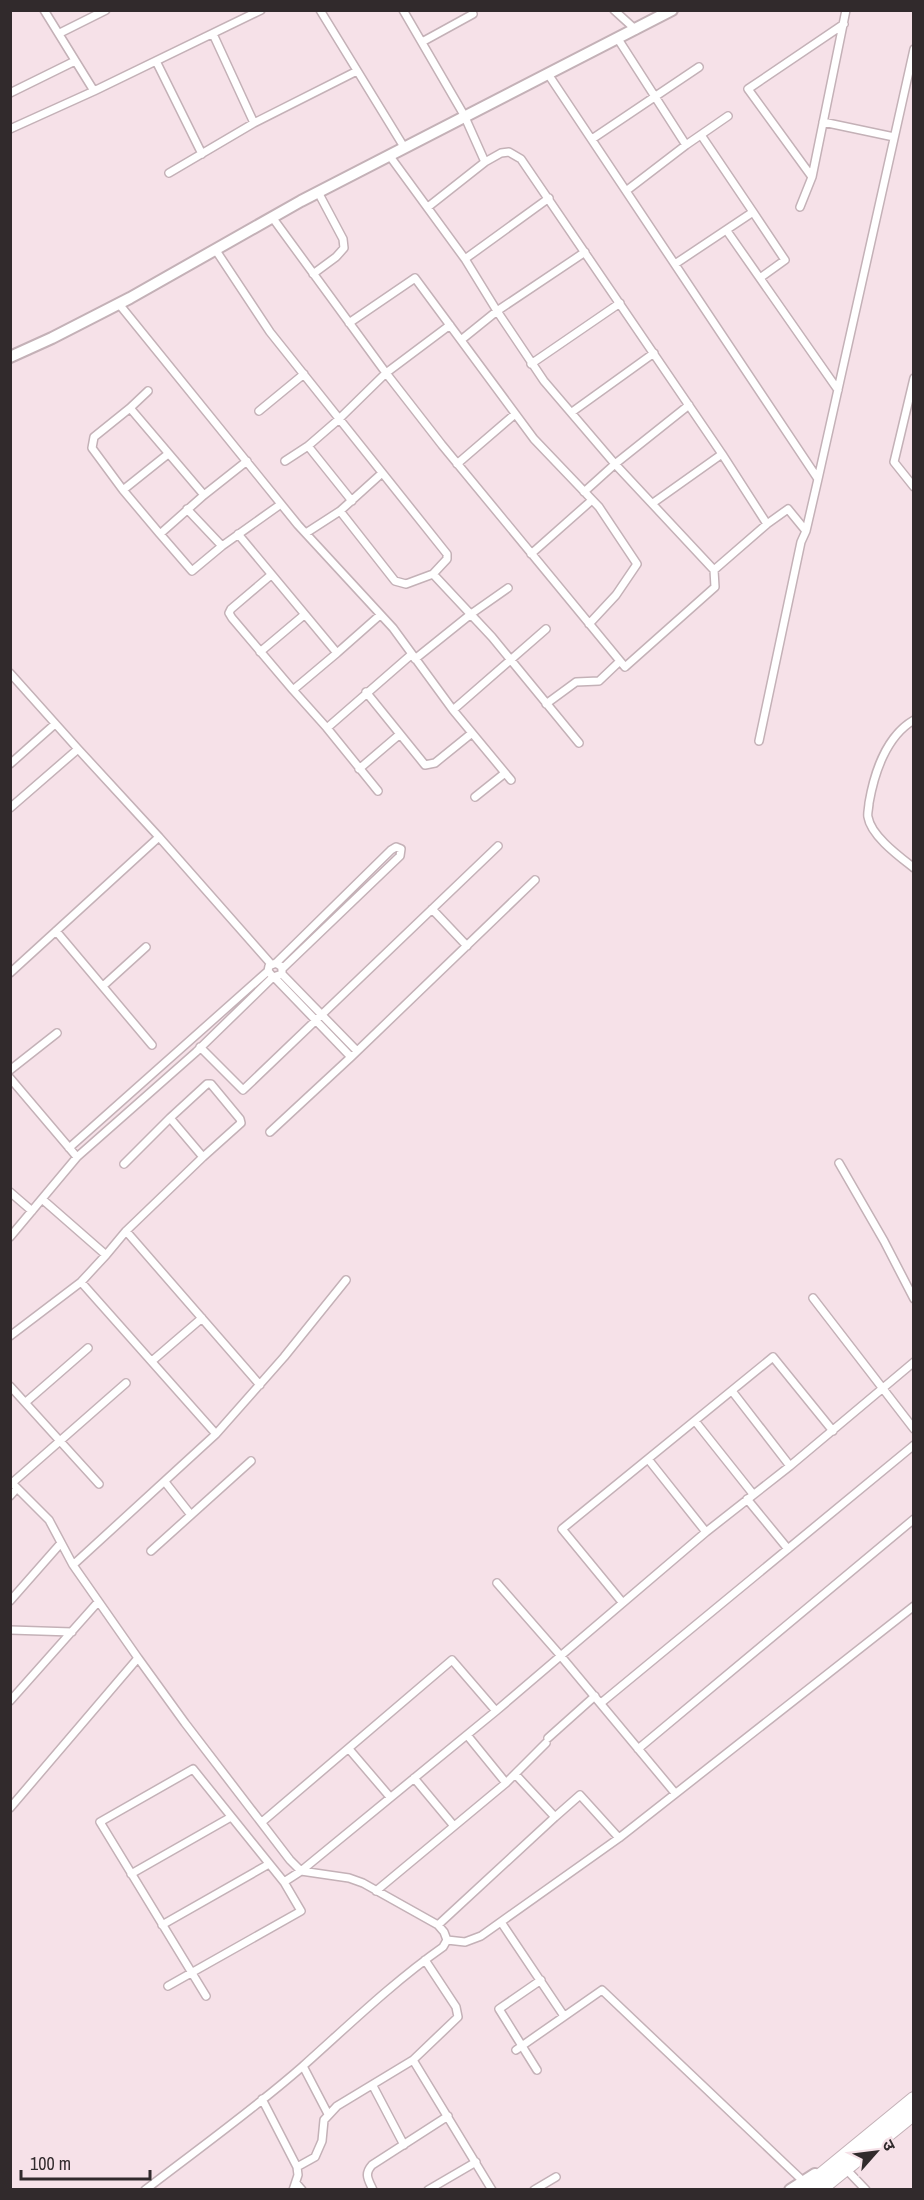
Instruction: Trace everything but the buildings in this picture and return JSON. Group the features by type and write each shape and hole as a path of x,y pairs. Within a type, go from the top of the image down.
{"highway":[{"path":"819,2190 914,2099"},
{"path":"803,2185 841,2167 913,2115"}],"street":[{"path":"44,10 94,91"},
{"path":"60,33 106,10"},
{"path":"10,129 261,10"},
{"path":"320,10 404,147"},
{"path":"403,10 464,115 484,162"},
{"path":"614,10 636,30"},
{"path":"10,357 119,304 318,192 672,10"},
{"path":"800,207 812,177 846,10"},
{"path":"422,42 475,12"},
{"path":"812,177 748,89 844,24"},
{"path":"213,34 254,123"},
{"path":"618,39 686,145"},
{"path":"759,741 801,542 806,531 818,479 914,49"},
{"path":"10,81 13,91 75,61"},
{"path":"156,61 202,154"},
{"path":"592,139 699,67"},
{"path":"169,173 254,123 357,71"},
{"path":"548,74 818,479"},
{"path":"626,191 728,116"},
{"path":"823,122 894,137"},
{"path":"701,135 785,260 760,278"},
{"path":"428,207 484,162 501,153 516,154 549,198 654,353 766,524"},
{"path":"272,217 386,373 457,464 625,667 715,586 714,570 615,464 531,364 465,259 389,155"},
{"path":"314,274 344,248 343,240 318,192"},
{"path":"465,259 549,198"},
{"path":"675,264 753,212"},
{"path":"727,231 838,390"},
{"path":"215,249 270,332 447,554 447,559 433,574 406,584 395,581 340,511"},
{"path":"461,340 496,311 585,252"},
{"path":"349,323 415,278 534,439 599,507 637,564 616,595 589,624"},
{"path":"531,364 620,303"},
{"path":"119,304 281,504 393,628 453,710 511,780"},
{"path":"285,461 308,446 338,420 386,373 450,326"},
{"path":"572,412 654,353"},
{"path":"259,411 304,374"},
{"path":"914,378 894,462 914,487"},
{"path":"148,391 94,437 92,448 123,490 192,572 222,546 281,504"},
{"path":"584,492 689,405"},
{"path":"130,408 204,495"},
{"path":"457,464 515,414"},
{"path":"308,446 352,501"},
{"path":"123,490 168,454"},
{"path":"653,503 722,454"},
{"path":"160,534 247,461"},
{"path":"306,533 340,511 381,474"},
{"path":"531,554 592,500"},
{"path":"187,509 222,546"},
{"path":"714,570 766,524 788,509 806,531"},
{"path":"238,534 337,653"},
{"path":"433,574 510,659 579,743"},
{"path":"271,575 229,613 378,791"},
{"path":"327,728 366,692 508,588"},
{"path":"260,652 304,615"},
{"path":"293,690 380,615"},
{"path":"453,710 546,629"},
{"path":"546,704 576,682 599,681 620,662"},
{"path":"10,673 159,837 275,971 354,1054"},
{"path":"366,692 421,761 429,765 435,763 472,734"},
{"path":"914,720 903,726 891,743 873,779 867,818 878,836 914,868"},
{"path":"10,764 55,723"},
{"path":"360,769 400,734"},
{"path":"10,808 78,749"},
{"path":"476,797 505,773"},
{"path":"10,973 159,837"},
{"path":"201,1047 243,1090 498,846"},
{"path":"10,1237 77,1157 201,1047 275,971 361,879 393,848 401,849 400,856 368,887 275,971 69,1148"},
{"path":"361,879 368,887"},
{"path":"270,1132 535,880"},
{"path":"432,909 467,946"},
{"path":"56,932 153,1045"},
{"path":"103,986 146,947"},
{"path":"10,1070 57,1033"},
{"path":"10,1078 77,1157"},
{"path":"10,1336 81,1282 126,1231 241,1123 240,1119 211,1084 207,1084 124,1164"},
{"path":"170,1118 203,1157"},
{"path":"839,1163 914,1299"},
{"path":"10,1192 32,1211"},
{"path":"42,1199 106,1255"},
{"path":"126,1231 260,1385"},
{"path":"73,1565 216,1434 260,1385 346,1280"},
{"path":"81,1282 216,1434"},
{"path":"813,1298 914,1429"},
{"path":"152,1361 202,1318"},
{"path":"26,1402 88,1348"},
{"path":"622,1602 562,1529 773,1357 833,1431"},
{"path":"284,1882 301,1871 467,1735 622,1602 833,1431 914,1362"},
{"path":"10,1496 13,1484 59,1440 126,1383"},
{"path":"10,1386 99,1484"},
{"path":"732,1391 790,1466"},
{"path":"695,1421 788,1549"},
{"path":"601,1703 914,1445"},
{"path":"648,1459 706,1532"},
{"path":"151,1551 251,1461"},
{"path":"165,1482 191,1515"},
{"path":"13,1484 49,1520 73,1565 98,1602 184,1723 290,1860 301,1871 349,1878 363,1883 438,1925 447,1940"},
{"path":"638,1749 914,1519"},
{"path":"10,1601 61,1543"},
{"path":"496,1583 601,1703 675,1793"},
{"path":"10,1701 98,1602"},
{"path":"447,1940 465,1942 473,1940 619,1838 914,1606"},
{"path":"10,1630 72,1632"},
{"path":"10,1808 138,1658"},
{"path":"262,1822 452,1660 496,1711"},
{"path":"376,1891 516,1775 547,1740 595,1696"},
{"path":"467,1735 506,1783"},
{"path":"349,1749 390,1797"},
{"path":"168,1986 190,1973 302,1911 284,1882 193,1769 100,1822 190,1973 206,1996"},
{"path":"516,1775 555,1817"},
{"path":"414,1778 454,1827"},
{"path":"438,1925 580,1796 619,1838"},
{"path":"131,1874 231,1817"},
{"path":"162,1925 269,1864"},
{"path":"501,1922 564,2016"},
{"path":"145,2190 303,2066 363,2010 442,1947 447,1940"},
{"path":"297,2166 315,2157 319,2151 324,2120 328,2114 337,2106 413,2060 458,2017 456,2007 425,1960"},
{"path":"537,2070 519,2048 499,2009 541,1980"},
{"path":"519,2048 602,1990 803,2185 790,2190"},
{"path":"413,2060 492,2190"},
{"path":"303,2066 328,2114"},
{"path":"373,2086 404,2145"},
{"path":"262,2099 297,2166 295,2186 302,2190"},
{"path":"373,2190 366,2175 372,2165 448,2116"},
{"path":"428,2190 476,2162"},
{"path":"828,2190 841,2167 866,2190"},
{"path":"534,2190 556,2176"}]}
